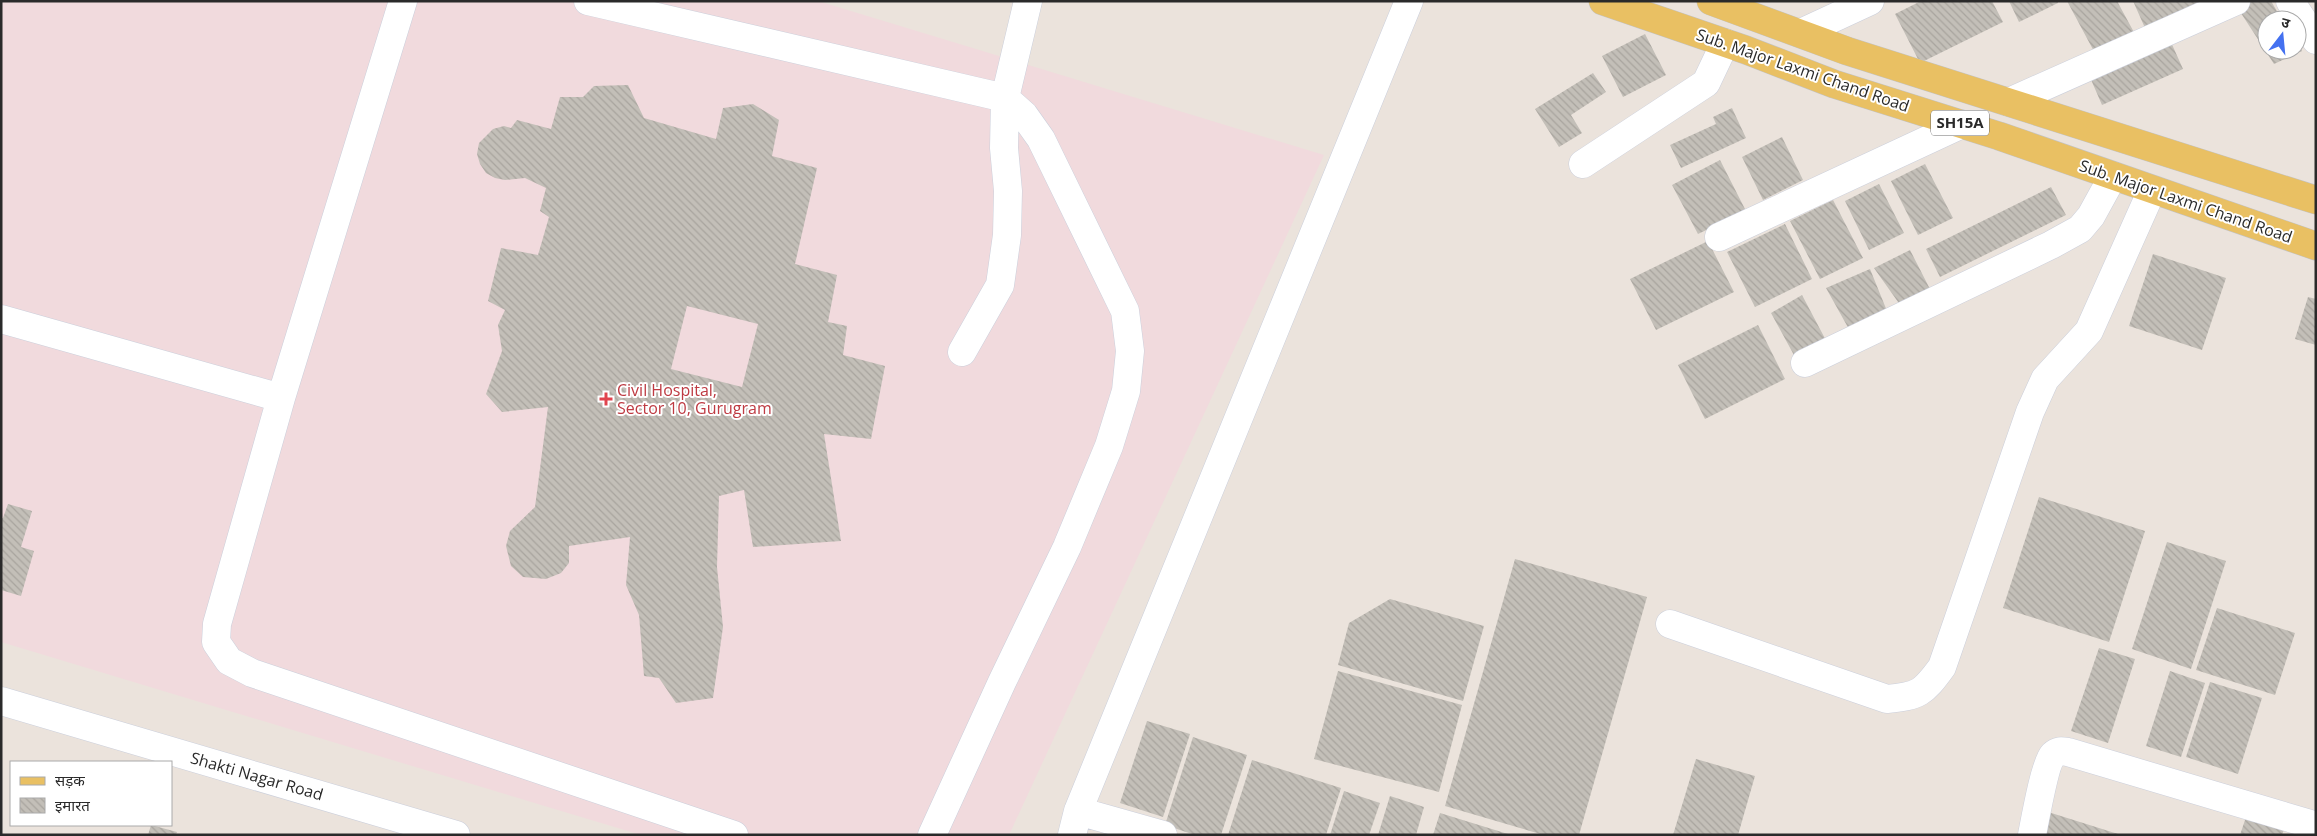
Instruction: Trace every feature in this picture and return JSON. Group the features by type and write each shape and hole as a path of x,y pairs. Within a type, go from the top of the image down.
{"main road":[{"name":"Sub. Major Laxmi Chand Road","path":"1603,1 1725,43 1834,84 1962,124 2316,246"},
{"name":"Sub. Major Laxmi Chand Road","path":"1711,1 1847,51 2316,200"},
{"path":"1834,84 1847,51"}],"street":[{"path":"403,1 282,398 217,624 216,642 229,661 252,673 734,835"},
{"path":"588,1 1005,98 1024,115 1041,139 1124,311 1130,350 1126,391 1109,446 1068,547 1002,682 932,835"},
{"path":"962,352 1000,285 1007,235 1008,191 1004,148 1005,98 1028,1"},
{"path":"1163,835 1075,823 1409,1"},
{"path":"1801,33 1870,1"},
{"path":"2009,102 2236,1"},
{"path":"2290,1 2316,40"},
{"path":"1583,164 1706,82 1725,43"},
{"path":"1719,236 1962,124"},
{"path":"1805,363 2051,245 2080,229 2091,216 2112,176"},
{"path":"1670,624 1887,699 1910,697 1927,688 1942,667 2030,412 2045,379 2089,331 2152,190"},
{"path":"1,319 282,398"},
{"name":"Shakti Nagar Road","path":"1,701 456,835"},
{"path":"2032,835 2048,767 2052,756 2059,751 2311,820"}],"shaded area":[{"name":"Civil Hospital, Sector 10, Gurugram","path":"1,1 818,1 1324,155 1009,835 641,835 1,642"}],"building":[{"path":"1921,1 1992,1 2003,22 1920,63 1895,14"},
{"path":"2009,1 2057,1 2058,3 2019,22"},
{"path":"2067,1 2117,1 2136,36 2097,57"},
{"path":"2133,1 2196,1 2202,14 2149,37"},
{"path":"2249,1 2271,1 2276,10 2257,10 2257,38 2237,7"},
{"path":"1645,34 1666,75 1623,97 1602,56"},
{"path":"2170,40 2183,69 2102,105 2089,75"},
{"path":"2271,60 2283,60 2274,64"},
{"path":"1593,73 1606,92 1571,115 1582,133 1559,147 1535,109"},
{"path":"628,85 644,118 716,139 723,108 753,104 779,120 772,156 817,168 795,264 837,275 828,322 847,326 843,355 885,366 871,439 824,434 841,541 753,547 744,490 719,496 717,567 723,627 713,698 676,703 659,678 644,676 639,615 626,585 630,537 569,546 569,563 561,573 546,579 523,577 511,566 506,546 510,531 535,507 548,407 502,412 486,394 502,351 498,325 505,310 488,301 501,248 538,255 549,217 540,211 546,188 525,178 505,180 495,178 486,173 480,164 477,154 479,143 493,129 504,126 511,128 517,120 551,129 560,97 583,97 594,86","holes":["687,306 758,324 742,387 671,369"]},
{"path":"1732,108 1746,138 1681,168 1670,145 1716,124 1713,117"},
{"path":"1782,137 1803,180 1763,200 1742,157"},
{"path":"1720,160 1746,211 1698,234 1672,185"},
{"path":"1925,164 1953,218 1918,235 1891,181"},
{"path":"1879,184 1904,233 1869,250 1845,201"},
{"path":"2051,187 2066,215 1940,277 1926,249"},
{"path":"1833,200 1863,258 1820,279 1790,221"},
{"path":"1785,224 1812,279 1755,307 1727,252"},
{"path":"1708,241 1734,292 1656,330 1630,279"},
{"path":"1910,250 1932,293 1903,309 1874,268"},
{"path":"2153,254 2226,278 2202,350 2129,326"},
{"path":"1870,269 1887,311 1850,331 1826,288"},
{"path":"1802,295 1830,348 1795,357 1771,313"},
{"path":"2308,297 2316,299 2316,345 2295,339"},
{"path":"1758,325 1785,379 1705,419 1678,365"},
{"path":"2039,497 2145,531 2109,642 2003,608"},
{"path":"8,504 32,511 21,547 34,551 21,596 1,590 1,518 3,518"},
{"path":"2167,542 2226,561 2191,669 2132,649"},
{"path":"1515,559 1647,597 1579,835 1544,835 1445,806"},
{"path":"1390,599 1484,626 1463,701 1338,665 1349,623"},
{"path":"2217,608 2295,633 2275,695 2196,670"},
{"path":"2099,648 2135,659 2108,743 2071,731"},
{"path":"1338,671 1462,705 1439,792 1314,759"},
{"path":"2170,671 2205,683 2181,757 2146,746"},
{"path":"2210,682 2262,698 2238,774 2186,757"},
{"path":"1147,721 1190,734 1163,817 1120,803"},
{"path":"1193,737 1247,755 1221,835 1195,835 1165,825"},
{"path":"1696,759 1755,776 1738,835 1673,835"},
{"path":"1252,760 1341,788 1326,835 1228,835"},
{"path":"1344,791 1380,803 1369,835 1330,835"},
{"path":"1390,796 1424,807 1416,835 1378,835"},
{"path":"2045,811 2118,834 2118,835 2038,835"},
{"path":"1440,813 1508,834 1508,835 1433,835"},
{"path":"2247,814 2285,827 2282,835 2240,835"},
{"path":"151,826 177,832 176,835 148,835"}],"place":[{"name":"Civil Hospital, Sector 10, Gurugram","path":"606,399"}]}
